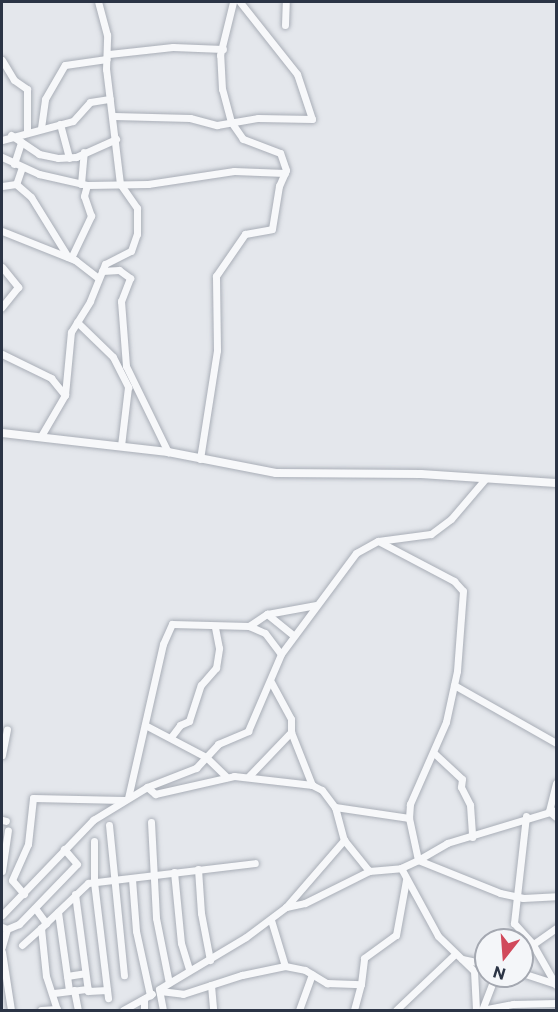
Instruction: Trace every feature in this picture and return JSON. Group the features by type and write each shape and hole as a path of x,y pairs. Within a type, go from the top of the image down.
{"street":[{"path":"41,436 65,395 69,375 69,336 90,301 105,264 131,251 137,234 137,208 120,184 114,116 110,99 108,57 98,2"},
{"path":"200,459 217,350 216,276 245,234 272,229 279,186 285,173 280,153 243,139 231,122 222,90 223,49 233,2"},
{"path":"114,116 190,118 214,125 231,122 312,119 297,74 240,2"},
{"path":"285,25 286,2"},
{"path":"41,128 45,99 65,65 173,48 223,49"},
{"path":"2,60 14,80 27,89 27,132"},
{"path":"2,137 77,119 90,102 110,99"},
{"path":"60,124 69,158"},
{"path":"11,135 39,154 69,158 116,139"},
{"path":"16,184 21,142"},
{"path":"69,258 91,216 84,196 84,152"},
{"path":"2,157 18,165 84,184 148,184 234,171 285,173"},
{"path":"2,186 16,184 32,197 69,258"},
{"path":"2,231 69,258 100,274 119,270 130,278 121,301 126,366 168,452"},
{"path":"2,267 18,287 2,308"},
{"path":"77,322 112,357 128,387 121,446"},
{"path":"2,354 51,378 65,395"},
{"path":"2,433 168,452 276,473 556,483"},
{"path":"2,915 93,820 147,788 196,768 218,744 250,729 271,682 280,654 356,553 378,541 431,534 451,519 485,479"},
{"path":"378,541 462,589 454,685 434,753 417,784 409,818 418,860"},
{"path":"249,626 267,614 315,605"},
{"path":"267,614 293,635"},
{"path":"126,799 169,628 172,624 215,627 249,626 265,633 280,654"},
{"path":"171,737 180,725 189,721 201,685 216,668 219,648 215,627"},
{"path":"271,682 291,719 291,732 312,785"},
{"path":"454,685 556,743"},
{"path":"145,725 206,757 227,777"},
{"path":"2,755 7,729"},
{"path":"249,776 291,732"},
{"path":"434,753 462,779 461,787 470,805 472,837"},
{"path":"147,788 155,794 227,777 249,776 312,785 322,790 335,807 344,840 369,871"},
{"path":"556,783 553,810 556,817"},
{"path":"24,894 12,880 24,858 33,798 126,799"},
{"path":"335,807 409,818"},
{"path":"286,907 305,903 369,871 401,868 447,843 472,837 526,816 553,810"},
{"path":"518,928 514,923 515,897 526,816"},
{"path":"151,822 153,875 160,947 169,983"},
{"path":"109,825 112,881 124,975"},
{"path":"2,870 8,830"},
{"path":"123,1011 189,970 210,960 271,920 286,907 344,840"},
{"path":"75,894 89,993 107,994 94,882 94,841"},
{"path":"2,946 4,928 19,924 77,864 64,849"},
{"path":"418,860 515,897 556,896"},
{"path":"22,945 82,886 94,882 132,879 198,868 255,863"},
{"path":"198,868 201,913 210,960"},
{"path":"401,868 438,936 474,971 476,1011"},
{"path":"174,872 181,943 189,970"},
{"path":"132,879 136,931 147,997 144,1011"},
{"path":"354,1011 361,984 364,958 396,935 406,880"},
{"path":"35,908 43,926 46,976 54,993 57,1010 41,1011"},
{"path":"58,912 67,976 78,1011"},
{"path":"271,920 285,966"},
{"path":"534,942 556,927"},
{"path":"534,946 556,984"},
{"path":"2,952 11,1011"},
{"path":"399,1010 455,954"},
{"path":"462,959 474,962"},
{"path":"159,990 183,994 285,966 312,974 327,983 361,984"},
{"path":"67,976 85,973"},
{"path":"299,1011 312,974"},
{"path":"534,978 556,984"},
{"path":"211,985 213,1011"},
{"path":"491,988 482,1011 552,1005"},
{"path":"54,993 88,989"},
{"path":"159,990 163,1011"}]}
